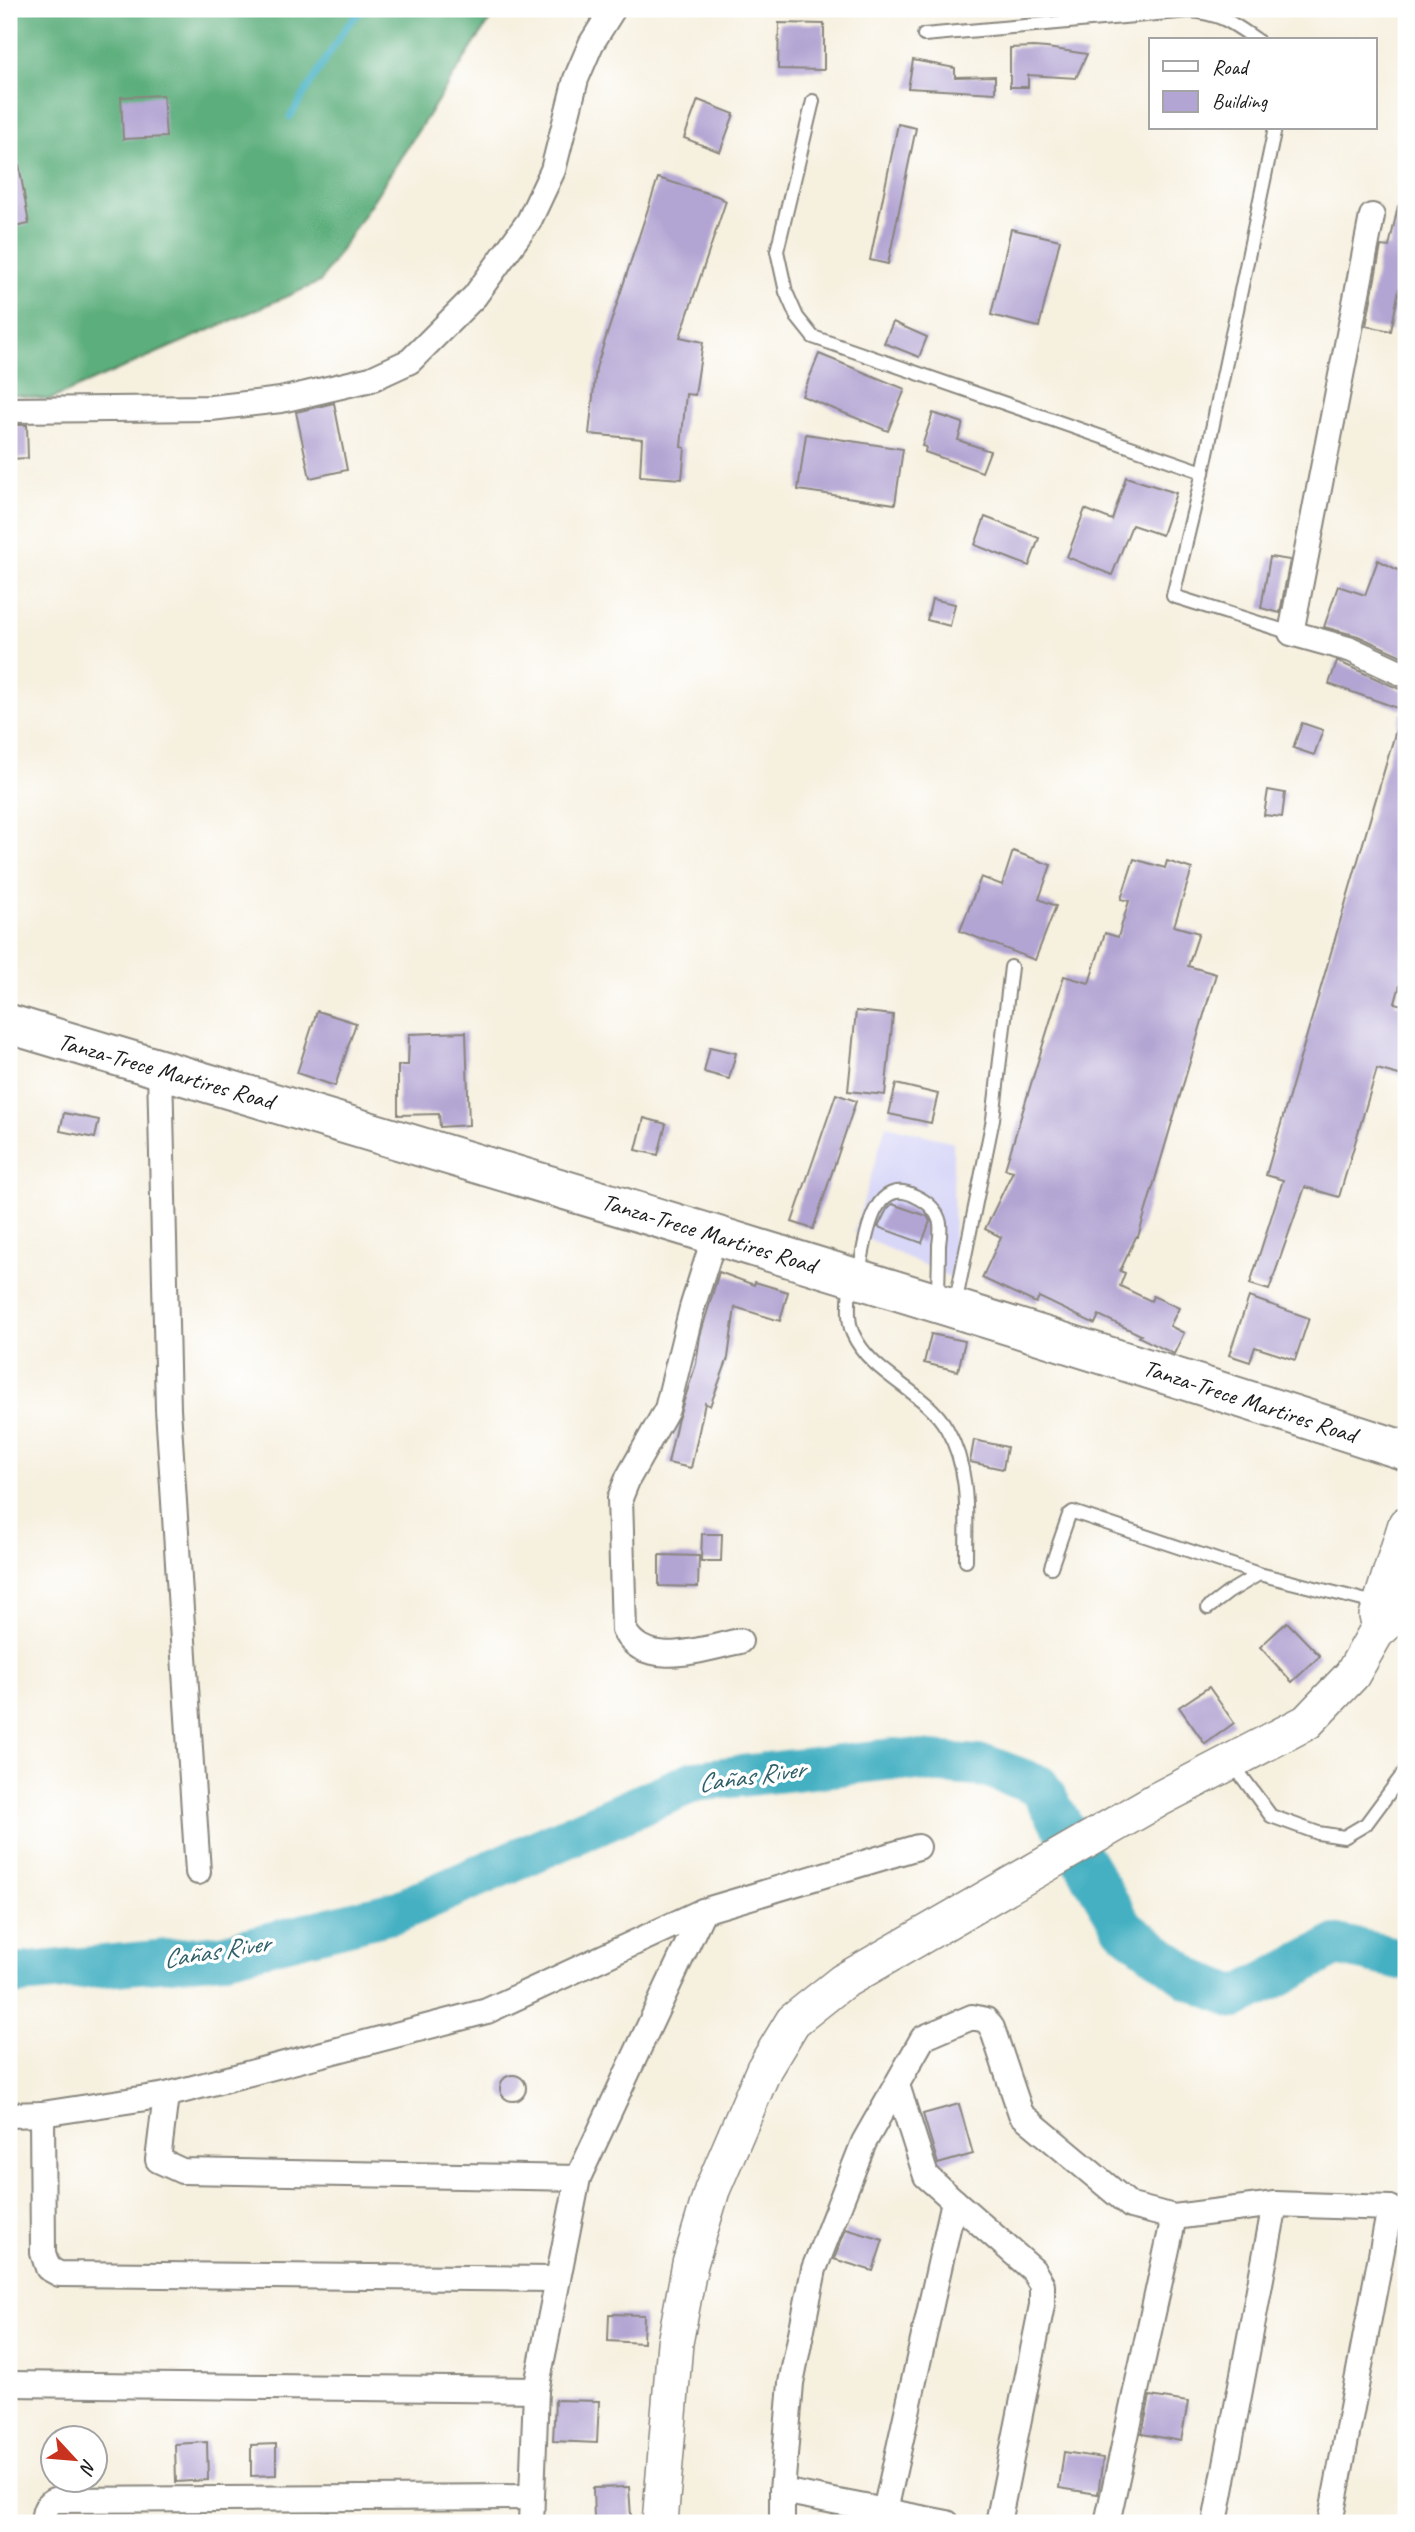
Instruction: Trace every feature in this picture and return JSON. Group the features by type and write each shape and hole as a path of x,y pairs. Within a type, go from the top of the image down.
{"main road":[{"name":"Tanza-Trece Martires Road","path":"9,1024 715,1235 1406,1451"}],"street":[{"path":"9,410 211,408 281,400 371,379 410,361 475,296 529,221 553,170 576,79 591,44 613,9"},
{"path":"1372,216 1291,633 1352,650 1406,675"},
{"path":"160,1069 168,1409 198,1872"},
{"path":"715,1235 691,1308 667,1409 628,1478 620,1498 624,1630 630,1643 643,1650 667,1655 740,1641"},
{"path":"660,2523 675,2343 690,2264 712,2190 764,2069 793,2021 842,1982 1159,1799 1307,1721 1352,1675 1393,1610 1406,1524"},
{"path":"9,2115 41,2114 166,2095 488,2011 703,1911 918,1847"},
{"path":"531,2523 536,2390 578,2178 703,1911"},
{"path":"782,2523 791,2383 814,2269 864,2142 923,2038 972,2017 986,2020 992,2028 1021,2114 1131,2206 1174,2217 1275,2204 1398,2213 1330,2523"},
{"path":"897,2085 926,2176 1033,2270 1042,2285 1042,2305 998,2523"},
{"path":"166,2095 159,2160 182,2171 578,2178"},
{"path":"41,2114 43,2253 48,2268 60,2273 558,2279"},
{"path":"885,2511 954,2201"},
{"path":"1216,2523 1275,2204"},
{"path":"1107,2523 1174,2217"},
{"path":"9,2384 536,2390"},
{"path":"782,2491 947,2523"},
{"path":"43,2523 47,2504 54,2500 531,2497"}],"lane":[{"path":"924,35 1190,11 1212,13 1230,21 1254,38"},
{"path":"813,100 777,251 797,317 813,337 1203,472"},
{"path":"1275,130 1203,472 1173,596 1291,633"},
{"path":"946,1306 993,1119 1011,967"},
{"path":"946,1306 940,1223 933,1208 913,1194 901,1191 888,1193 880,1201 871,1218 854,1278 852,1334 876,1365 929,1406 947,1428 962,1462 966,1487 965,1561"},
{"path":"1051,1567 1069,1515 1073,1512 1259,1574 1393,1610"},
{"path":"1208,1608 1259,1574"},
{"path":"1232,1762 1271,1816 1318,1833 1344,1837 1366,1825 1406,1770"}],"shaded area":[{"path":"886,1125 953,1142 954,1279 854,1233"}],"green space":[{"path":"9,9 497,9 320,282 49,400 9,394"}],"building":[{"path":"779,23 824,24 824,70 778,69"},
{"path":"1033,47 1087,54 1076,78 1028,75 1028,87 1010,87 1010,48"},
{"path":"913,60 955,68 955,77 995,76 995,93 908,88"},
{"path":"163,95 166,137 123,139 121,97"},
{"path":"698,100 734,114 720,152 684,138"},
{"path":"898,124 916,128 888,264 870,260"},
{"path":"19,164 29,224 9,228 9,165"},
{"path":"658,178 726,201 680,337 703,342 695,395 686,394 681,447 685,448 682,479 640,476 642,439 589,434 596,368"},
{"path":"1398,206 1406,207 1406,291 1399,289 1391,331 1366,326 1381,246 1389,247"},
{"path":"1011,229 1060,240 1039,327 991,315"},
{"path":"893,322 927,337 919,357 884,343"},
{"path":"819,354 905,389 888,431 802,396"},
{"path":"334,403 347,470 310,478 296,412"},
{"path":"933,413 963,423 958,440 990,451 982,472 925,452 926,447 922,446"},
{"path":"9,425 27,425 28,458 9,459"},
{"path":"806,434 903,449 895,504 798,490"},
{"path":"1126,477 1176,493 1162,535 1132,525 1112,575 1067,557 1085,509 1112,520"},
{"path":"985,517 1039,538 1029,566 975,545"},
{"path":"1270,557 1290,560 1280,613 1261,608"},
{"path":"1378,560 1406,574 1406,658 1358,636 1324,627 1338,586 1365,595"},
{"path":"932,599 955,604 950,626 927,620"},
{"path":"1337,661 1406,692 1406,711 1329,684"},
{"path":"1401,713 1406,714 1406,964 1395,1003 1406,1006 1406,1077 1377,1069 1339,1197 1305,1187 1269,1290 1250,1284 1283,1180 1266,1175"},
{"path":"1302,723 1323,730 1314,755 1293,748"},
{"path":"1268,790 1285,793 1282,817 1264,815"},
{"path":"1013,851 1051,865 1039,899 1056,906 1035,960 960,931 981,877 1002,885"},
{"path":"1134,859 1165,868 1167,861 1192,869 1174,926 1199,933 1188,966 1216,974 1138,1237 1120,1271 1125,1273 1120,1286 1151,1301 1153,1296 1179,1308 1170,1326 1184,1333 1174,1354 1099,1315 1095,1324 1039,1297 1036,1303 982,1278 1001,1237 985,1229 1013,1171 1005,1169 1064,976 1089,983 1105,933 1118,937 1129,901 1121,899"},
{"path":"317,1011 356,1023 335,1086 297,1073"},
{"path":"856,1011 893,1015 885,1095 848,1091"},
{"path":"466,1032 469,1125 440,1127 439,1114 398,1115 398,1065 408,1065 409,1034"},
{"path":"710,1047 736,1053 729,1079 704,1072"},
{"path":"896,1084 938,1094 931,1123 889,1114"},
{"path":"836,1094 856,1101 813,1229 792,1222"},
{"path":"64,1113 99,1120 95,1138 60,1131"},
{"path":"644,1118 666,1124 658,1155 636,1150"},
{"path":"892,1204 927,1216 930,1221 922,1243 878,1227"},
{"path":"719,1272 754,1285 755,1282 788,1292 780,1321 735,1307 728,1358 710,1406 705,1403 691,1468 668,1463"},
{"path":"1249,1297 1309,1318 1295,1360 1255,1347 1250,1362 1229,1355"},
{"path":"931,1334 965,1341 958,1371 924,1363"},
{"path":"974,1440 1007,1447 1003,1469 970,1462"},
{"path":"702,1534 722,1534 721,1561 701,1561"},
{"path":"659,1555 699,1556 698,1587 659,1586"},
{"path":"1287,1622 1320,1656 1292,1682 1260,1647"},
{"path":"1209,1687 1234,1723 1205,1744 1179,1707"},
{"path":"513,2075 522,2079 526,2088 522,2097 513,2101 504,2097 500,2088 504,2079"},
{"path":"959,2104 973,2154 938,2164 923,2114"},
{"path":"846,2229 883,2240 873,2271 834,2259"},
{"path":"609,2314 644,2315 643,2343 608,2341"},
{"path":"1150,2396 1188,2402 1181,2441 1142,2434"},
{"path":"555,2400 599,2401 597,2443 553,2441"},
{"path":"207,2442 208,2480 176,2482 175,2444"},
{"path":"276,2444 276,2475 251,2476 251,2445"},
{"path":"1064,2452 1103,2458 1098,2494 1059,2488"},
{"path":"629,2487 631,2517 594,2518 593,2488"}],"waterway":[{"path":"290,117 346,27 363,9"},
{"name":"Cañas River","path":"9,1975 222,1955 399,1911 695,1781 894,1759 989,1767 1039,1786 1123,1927 1191,1979 1236,1998 1337,1945 1406,1960"}]}
